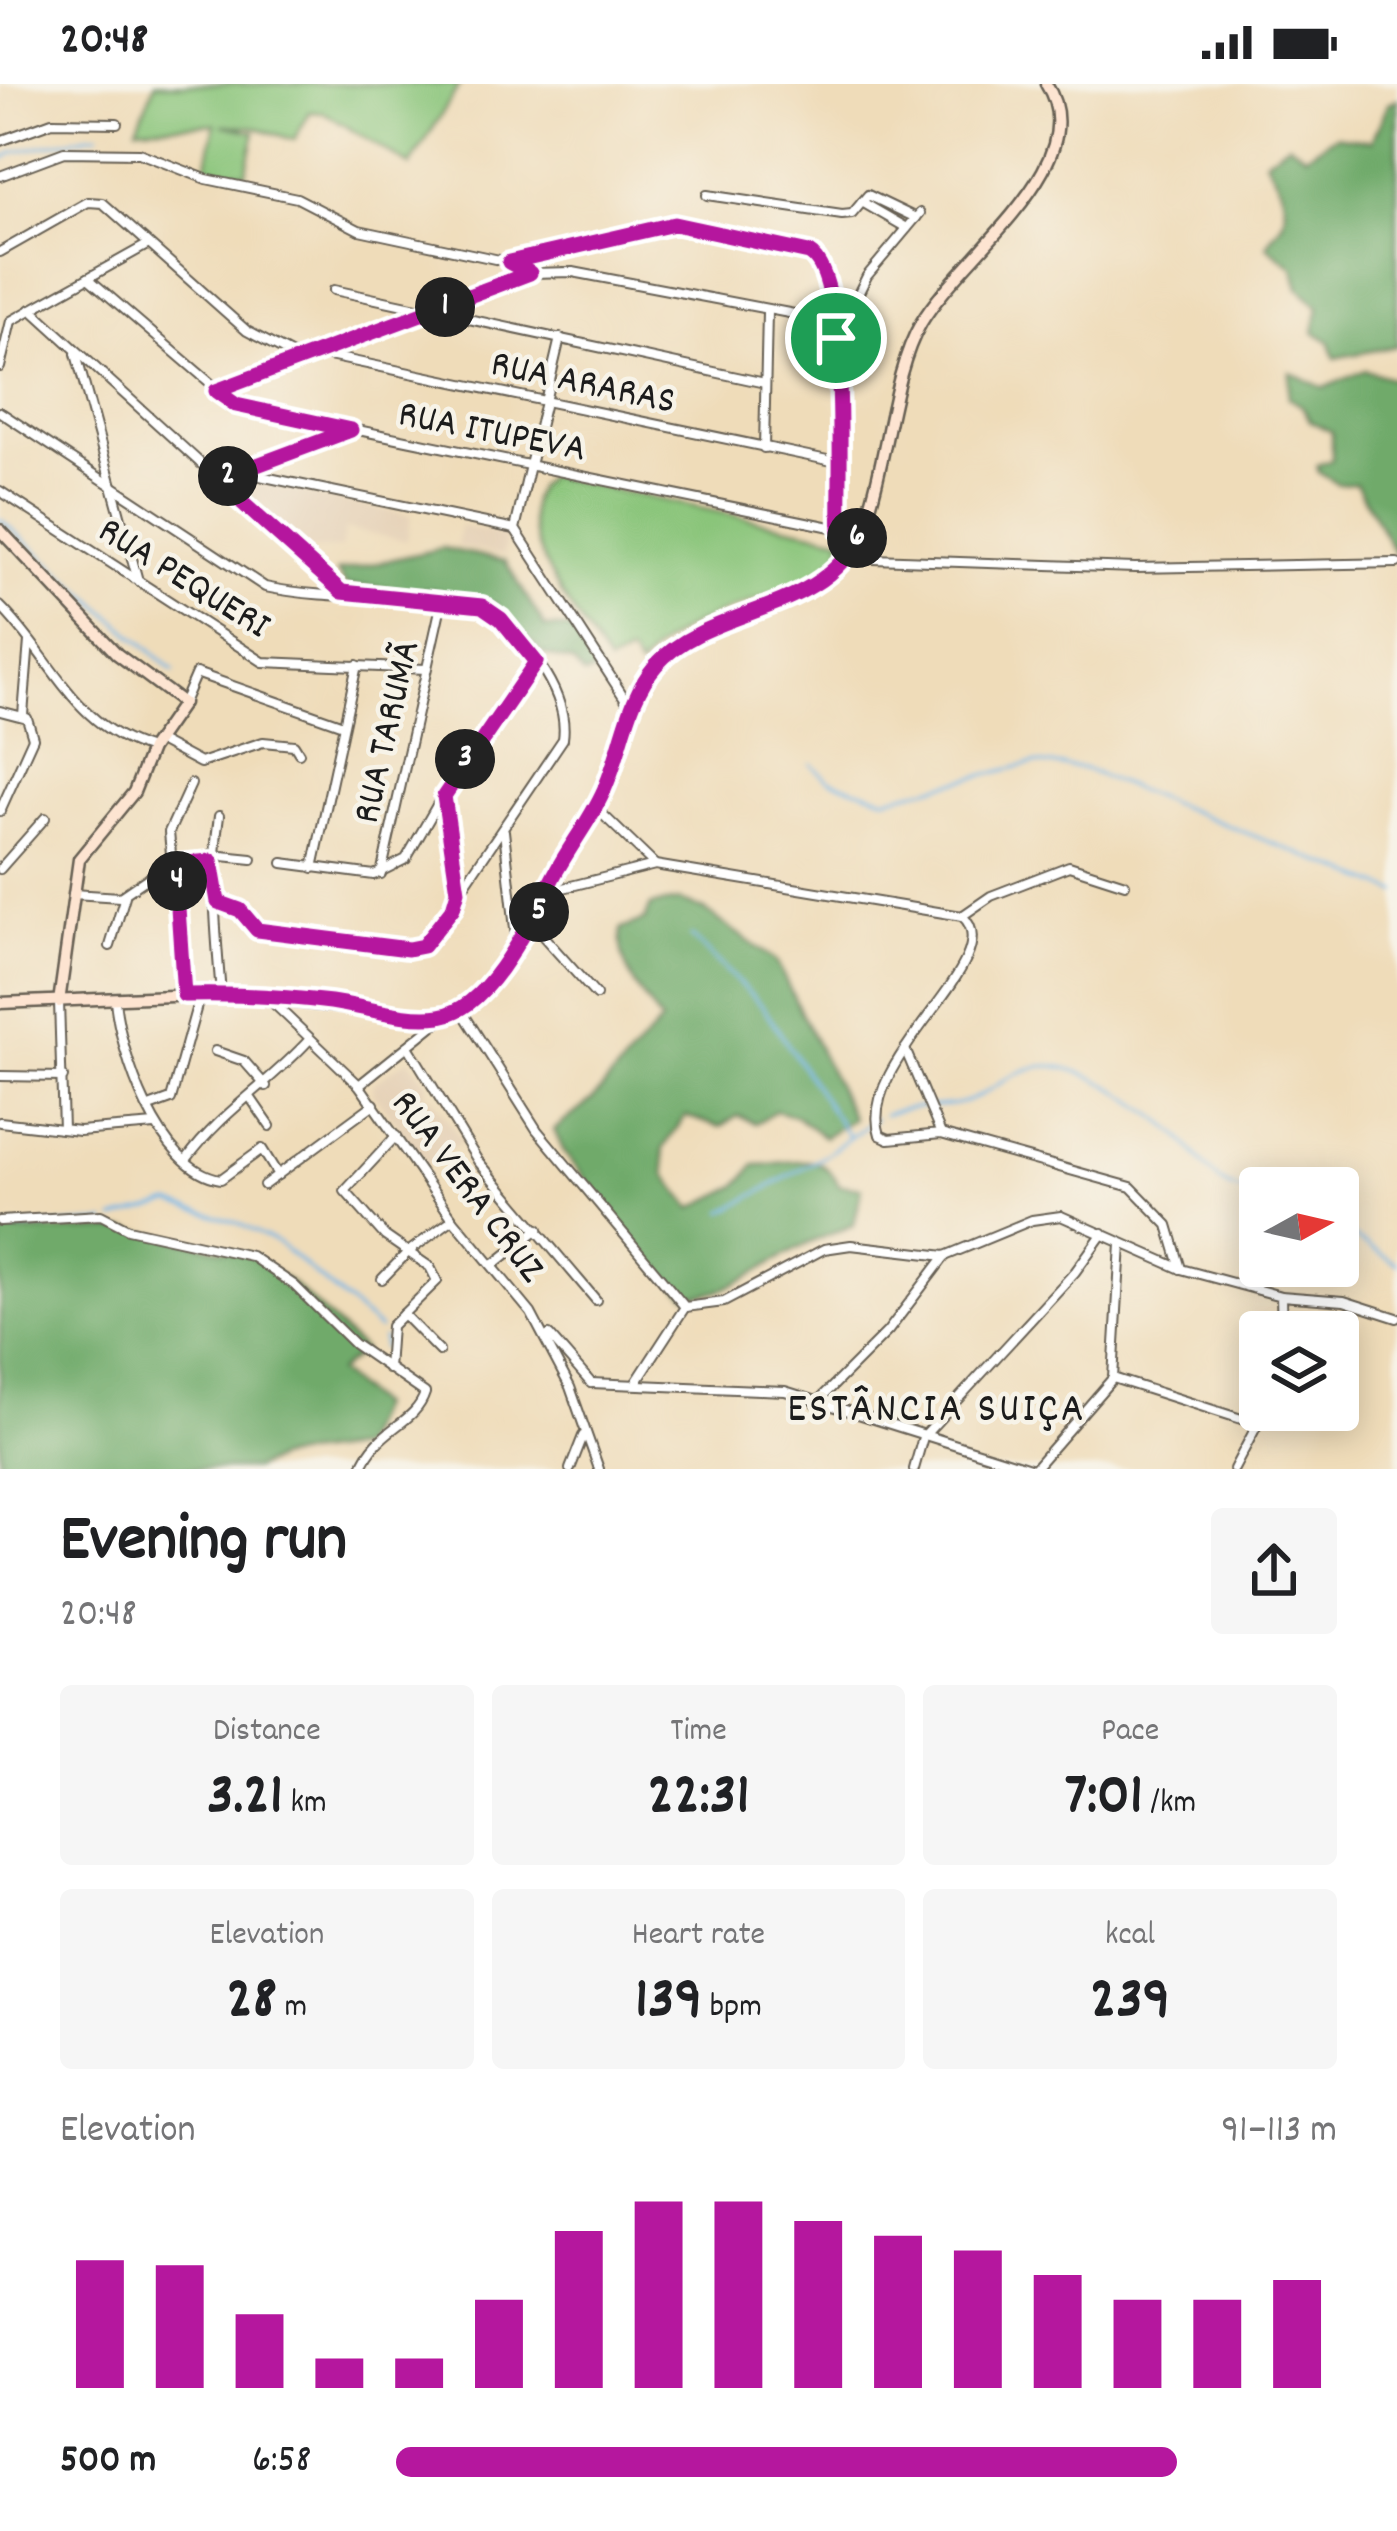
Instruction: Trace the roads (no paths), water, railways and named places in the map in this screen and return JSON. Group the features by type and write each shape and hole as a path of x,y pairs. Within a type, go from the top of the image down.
{"main road":[{"path":"0,1004 221,994 446,1015 460,1007 533,925 595,807 647,678 670,652 802,591 845,558 860,533 904,362 920,325 1054,155 1060,112 1046,84"},
{"path":"0,530 33,559 117,654 182,703 153,744 134,792 84,846 59,1002"}],"street":[{"path":"0,141 52,122 117,123"},
{"path":"0,176 64,152 139,152 206,179 276,191 359,230 509,262 530,273"},
{"path":"707,195 851,214 868,195 918,216 867,276 836,338"},
{"path":"0,252 88,202 103,203 247,331 300,359"},
{"path":"862,202 907,228"},
{"path":"509,262 674,224 809,253 827,278 836,338 840,531"},
{"path":"0,367 6,325 147,245"},
{"path":"216,391 530,273 573,272 809,316"},
{"name":"RUA ITUPEVA","path":"88,278 236,405 860,533"},
{"path":"334,290 765,383"},
{"path":"31,309 342,592"},
{"path":"764,448 767,311"},
{"path":"515,529 560,338"},
{"path":"76,354 137,579"},
{"name":"RUA ARARAS","path":"319,354 837,462"},
{"path":"0,412 265,586 299,594 342,592 482,606 501,619 536,662 562,707 563,739 458,891 432,938 408,949 267,932 232,905 218,902"},
{"path":"217,480 351,430"},
{"path":"240,472 515,529 632,709"},
{"name":"RUA PEQUERI","path":"0,491 263,662 426,669"},
{"path":"845,558 1135,568 1397,563"},
{"name":"RUA TARUMÃ","path":"381,874 442,601"},
{"path":"0,606 83,714 120,738 153,744 200,763 263,742 294,745 299,753"},
{"path":"0,811 33,738 22,715 29,641"},
{"path":"283,863 381,874 406,859 536,662"},
{"path":"313,868 357,664"},
{"path":"182,703 196,674 344,725"},
{"path":"0,711 22,715"},
{"path":"184,995 169,832 191,784"},
{"path":"444,796 458,891"},
{"path":"595,807 656,865"},
{"path":"219,816 211,858 218,902 221,994"},
{"path":"0,868 45,818"},
{"path":"504,830 517,947"},
{"path":"110,946 125,895 153,872 211,858 252,859"},
{"path":"548,892 656,865 962,916 973,925 975,939 963,967 880,1091 878,1130 889,1139 941,1134 1131,1187 1168,1225 1180,1269"},
{"path":"962,916 991,896 1070,866 1125,884"},
{"path":"73,894 125,895"},
{"path":"533,925 596,995"},
{"path":"149,1107 171,1099 200,995"},
{"name":"RUA VERA CRUZ","path":"268,998 359,1085 453,1219 539,1325 572,1393 598,1469"},
{"path":"115,1000 121,1047 155,1125 186,1160 221,1178 262,1149 278,1175"},
{"path":"59,1002 63,1129"},
{"path":"460,1007 537,1130 685,1307"},
{"path":"359,1085 446,1015"},
{"path":"186,1160 215,1124 266,1086 309,1040"},
{"path":"408,1046 478,1161 596,1300"},
{"path":"905,1049 941,1134"},
{"path":"215,1051 244,1061 266,1086"},
{"path":"0,1076 63,1077"},
{"path":"250,1097 270,1126"},
{"path":"264,1185 374,1104"},
{"path":"0,1122 63,1129 155,1125"},
{"path":"388,1369 391,1326 436,1281 430,1267 386,1236 345,1191 396,1136"},
{"path":"0,1221 100,1215 128,1229 251,1256 294,1285 388,1369 425,1394 421,1405 378,1436 362,1469"},
{"path":"634,1386 685,1307 724,1302 824,1249 851,1245 945,1256 1045,1216 1076,1218 1180,1269 1281,1296 1344,1301 1397,1318"},
{"path":"382,1279 408,1252 453,1219"},
{"path":"494,1264 538,1229"},
{"path":"914,1469 923,1437 1075,1272 1103,1233"},
{"path":"572,1393 591,1383 758,1387 1034,1469 1114,1378 1121,1244"},
{"path":"816,1402 888,1331 945,1256"},
{"path":"1281,1296 1281,1311"},
{"path":"403,1314 439,1351"},
{"path":"539,1325 591,1383"},
{"path":"567,1381 580,1371"},
{"path":"1114,1378 1239,1418"},
{"path":"1234,1469 1253,1431"},
{"path":"570,1469 584,1434"}],"waterway":[{"path":"0,161 14,152 98,134"},
{"path":"0,519 174,671"},
{"path":"811,764 829,780 886,798 1035,763 1081,768 1397,892"},
{"path":"691,936 763,1007 848,1136"},
{"path":"884,1115 968,1101 1025,1070 1066,1068 1116,1090 1147,1111 1174,1131 1220,1181 1239,1190"},
{"path":"724,1212 823,1157 875,1119"},
{"path":"115,1219 171,1203 236,1222 278,1243 379,1329"},
{"path":"0,1229 106,1222"},
{"path":"1359,1240 1397,1264"},
{"path":"383,1338 383,1348"}],"district":[{"name":"ESTÂNCIA SUIÇA","path":"937,1405"}]}
